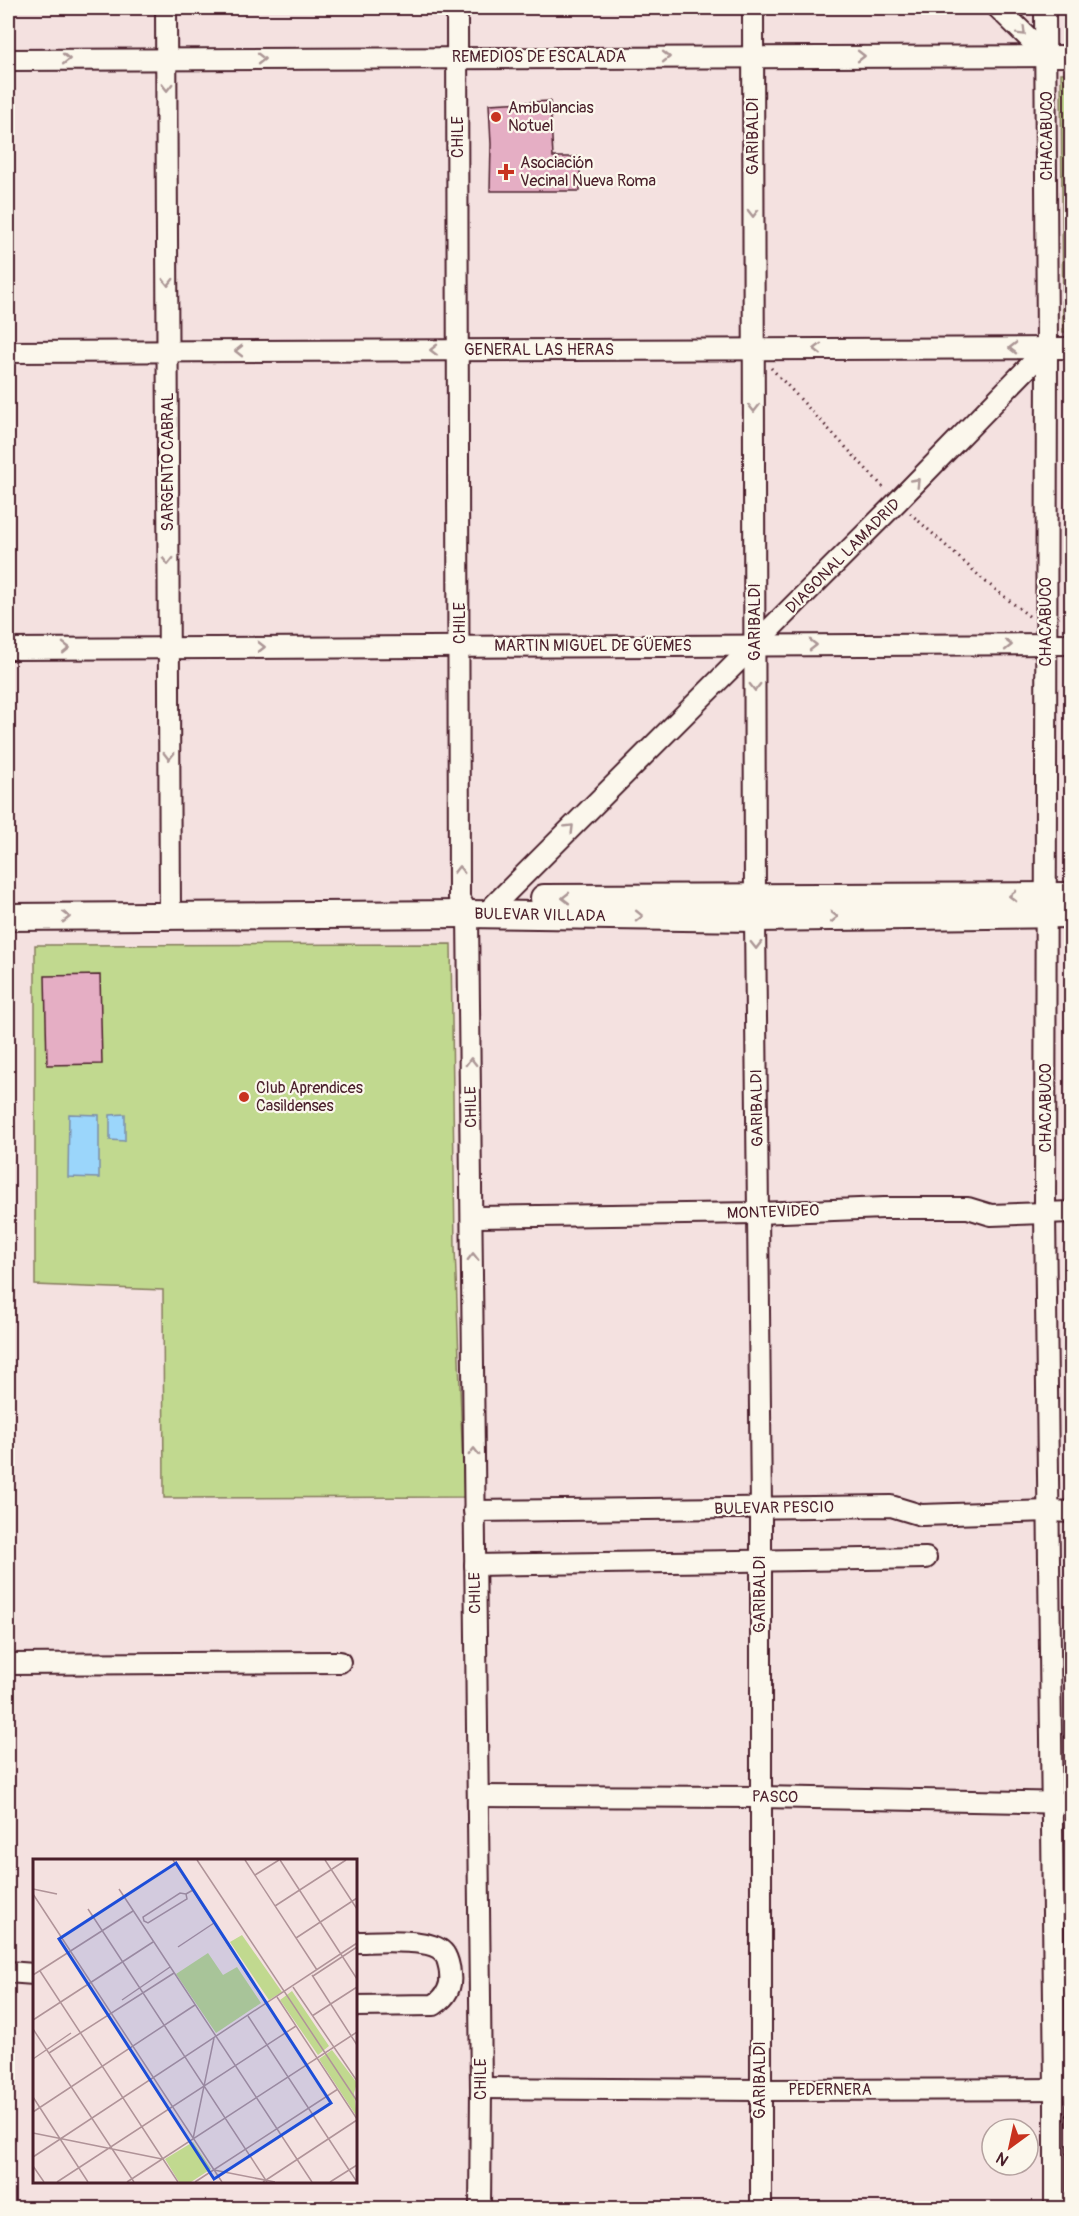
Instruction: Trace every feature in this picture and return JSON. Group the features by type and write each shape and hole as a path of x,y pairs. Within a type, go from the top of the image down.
{"main road":[{"name":"BULEVAR VILLADA","path":"8,917 170,908 478,906 1054,908 1071,896"},
{"name":"BULEVAR VILLADA","path":"8,899 170,908"}],"street":[{"name":"SARGENTO CABRAL","path":"166,8 170,908"},
{"name":"CHILE","path":"457,8 460,646 478,906 473,1217 481,2088 480,2208"},
{"name":"GARIBALDI","path":"753,8 761,2208"},
{"path":"998,8 1047,56"},
{"name":"CHACABUCO","path":"1045,8 1047,56 1046,644 1054,908 1045,1212 1050,1511 1062,1803 1063,2089 1055,2208"},
{"name":"REMEDIOS DE ESCALADA","path":"8,60 1071,56"},
{"name":"DIAGONAL LAMADRID","path":"478,906 755,645 1047,348"},
{"name":"GENERAL LAS HERAS","path":"8,352 1071,348"},
{"name":"MARTIN MIGUEL DE GÜEMES","path":"8,649 1071,644"},
{"name":"MONTEVIDEO","path":"473,1217 758,1213 884,1208 968,1208 991,1215 1071,1212"},
{"name":"BULEVAR PESCIO","path":"474,1511 891,1506 921,1515 1071,1512"},
{"path":"475,1565 926,1557"},
{"path":"8,1664 340,1662"},
{"name":"PASCO","path":"478,1796 760,1797 1062,1803"},
{"path":"357,1942 433,1944 444,1953 451,1976 449,1991 444,1999 434,2006 357,2006"},
{"path":"8,1972 33,1974"},
{"name":"PEDERNERA","path":"481,2088 1063,2089"}],"green space":[{"path":"1061,73 1072,73 1071,332 1063,332"},
{"name":"Club Aprendices Casildenses","path":"451,944 455,1248 464,1497 164,1498 163,1290 35,1285 35,945"}],"water":[{"path":"69,1114 99,1115 99,1178 68,1177"},
{"path":"125,1114 125,1141 110,1140 110,1115"}],"building":[{"path":"550,101 553,157 580,157 580,191 490,191 489,104"},
{"path":"100,975 102,1064 47,1065 45,976"}],"place":[{"name":"Ambulancias Notuel","path":"496,117"},
{"name":"Asociación Vecinal Nueva Roma","path":"506,172"},
{"name":"Club Aprendices Casildenses","path":"244,1097"}]}
